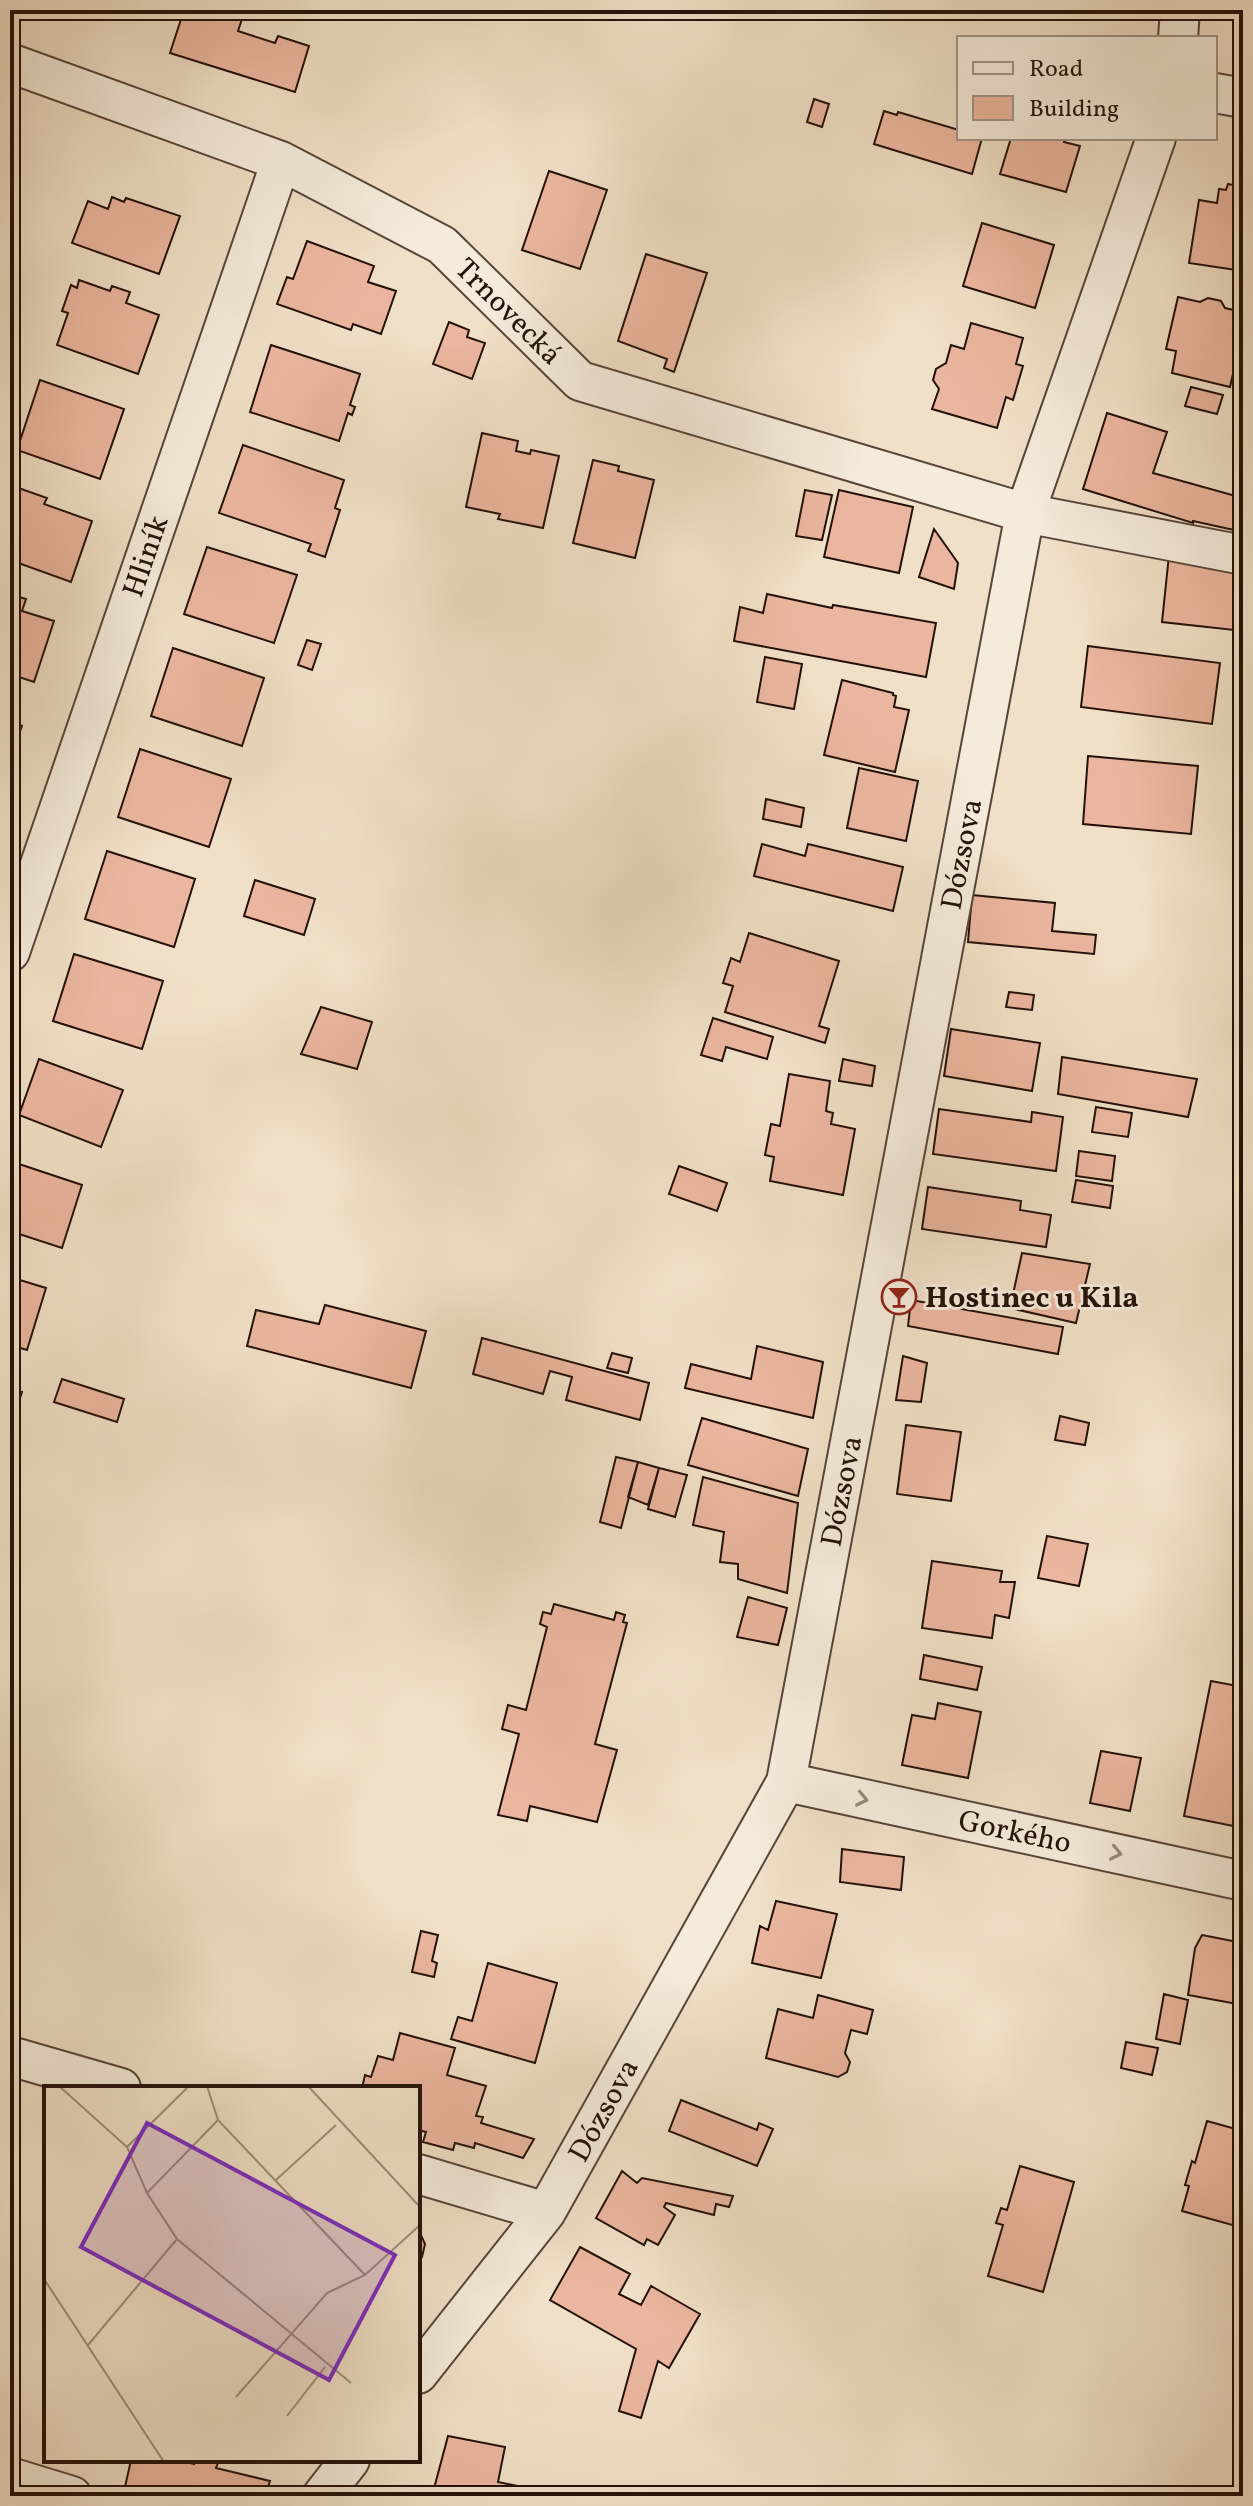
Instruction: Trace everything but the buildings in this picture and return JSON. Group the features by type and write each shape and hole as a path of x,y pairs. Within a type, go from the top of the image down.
{"street":[{"path":"1178,36 1180,10"},
{"name":"Trnovecká","path":"10,63 281,161 442,245 580,381 1025,513"},
{"path":"1217,93 1243,98"},
{"name":"Dózsova","path":"420,2371 546,2212 786,1782 1025,513 1155,140"},
{"name":"Hliník","path":"10,952 281,161"},
{"path":"1025,513 1243,555"},
{"name":"Gorkého","path":"786,1782 1243,1881"},
{"path":"10,2056 114,2086"},
{"path":"420,2175 546,2212"},
{"path":"322,2496 348,2462"},
{"path":"10,2477 72,2496"}],"place":[{"name":"Hostinec u Kila","path":"899,1297"}]}
